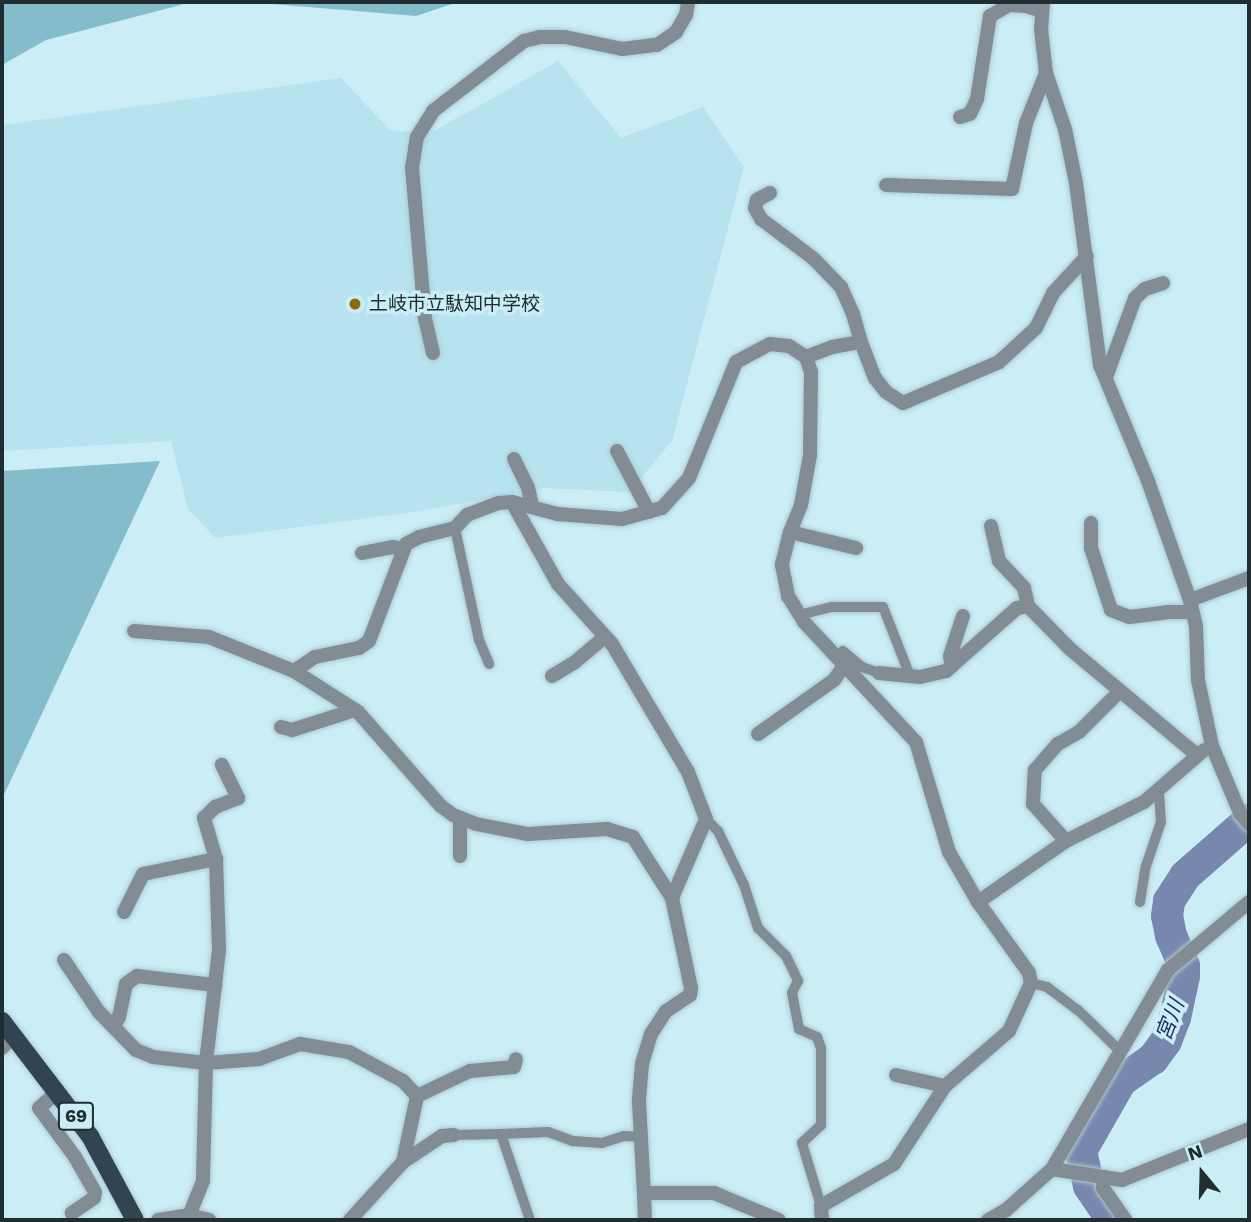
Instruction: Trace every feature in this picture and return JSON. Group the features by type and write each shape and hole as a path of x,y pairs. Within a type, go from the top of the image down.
{"main road":[{"name":"69","path":"2,1021 8,1042 58,1091 111,1170 135,1220"}],"street":[{"path":"433,353 425,319 412,168 417,137 433,111 524,41 540,37 565,37 622,49 649,47 676,32 686,15 688,2"},
{"path":"960,117 970,114 977,99 990,16 1009,5 1042,6 1046,73 1065,129 1087,256 1098,355 1149,481 1191,606 1198,648 1198,680 1212,746 1245,819"},
{"path":"886,185 1012,189 1026,123 1046,73"},
{"path":"770,193 757,200 755,208 761,219 814,259 841,287 875,378 886,392 903,403 999,362 1036,328 1053,293 1087,256"},
{"path":"1106,377 1135,298 1145,289 1163,284"},
{"path":"806,357 832,347 861,342"},
{"path":"294,671 315,657 359,648 369,641 406,544 419,537 455,528 467,515 499,503 512,502 588,518 622,519 662,508 673,499 689,478 736,362 769,344 789,346 806,357 811,372 810,454 801,505 790,532 783,575 788,596 799,615 916,743 949,852 978,902 1029,973 1031,983 1009,1031 945,1086 894,1164 822,1213"},
{"path":"617,450 649,512"},
{"path":"514,459 528,488 532,506"},
{"path":"512,502 558,584 605,637 688,772 706,819 672,898"},
{"path":"1091,523 1091,548 1111,610 1129,617 1191,606 1249,578"},
{"path":"991,526 999,561 1024,588 1028,606 1069,648 1197,755"},
{"path":"790,532 856,548"},
{"path":"362,553 393,547 404,550"},
{"path":"879,673 933,676 952,666 1017,608 1028,606"},
{"path":"952,666 950,656 962,616"},
{"path":"134,631 209,637 294,671 355,710 442,806 460,818 528,834 607,829 622,831 633,837 672,898 691,988 690,995 666,1011 651,1034 640,1077 645,1220"},
{"path":"552,676 575,663 605,637"},
{"path":"758,734 834,680 841,660"},
{"path":"1066,841 1033,804 1035,770 1058,744 1079,732 1120,691"},
{"path":"281,727 292,730 355,710"},
{"path":"978,902 1066,841 1132,809 1159,790 1197,755 1212,746"},
{"path":"189,1214 203,1181 206,1063 219,950 216,859 204,818 215,807 237,798 222,765"},
{"path":"460,818 460,856"},
{"path":"124,912 143,874 216,859"},
{"path":"988,1220 1006,1210 1052,1168 1168,970 1249,902"},
{"path":"64,960 83,990 136,1050 153,1057 206,1063 259,1059 300,1044 349,1052 403,1081 417,1096"},
{"path":"114,1026 119,1017 126,984 136,976 215,985"},
{"path":"417,1096 470,1072 514,1067 516,1059"},
{"path":"896,1075 945,1086"},
{"path":"58,1091 39,1108 75,1157 95,1192 94,1198 72,1213"},
{"path":"403,1162 417,1096"},
{"path":"1052,1168 1122,1180 1249,1129"},
{"path":"349,1220 403,1162 442,1136 454,1135"},
{"path":"1101,1176 1103,1188 1125,1220"},
{"path":"644,1193 714,1194 779,1220"},
{"path":"158,1220 189,1214 209,1220"}],"lane":[{"path":"455,528 479,640 489,664"},
{"path":"799,615 832,607 883,607 910,676"},
{"path":"841,660 843,651 863,667 879,673"},
{"path":"1140,902 1146,866 1161,822 1159,790"},
{"path":"706,819 718,831 744,885 758,928 786,956 798,981 792,993 799,1029 817,1037 821,1048 821,1125 802,1143 822,1213"},
{"path":"1031,983 1047,987 1077,1010 1121,1052"},
{"path":"454,1135 548,1132 573,1141 602,1143 624,1136 643,1137"},
{"path":"500,1134 530,1220"}],"shaded area":[{"path":"2,2 192,2 46,40 2,65"},
{"path":"249,2 458,2 416,16"},
{"name":"土岐市立駄知中学校","path":"558,61 621,138 703,107 744,167 672,441 629,492 546,488 421,511 215,538 188,509 171,441 2,451 2,125 341,78 390,130 429,134"},
{"path":"160,461 2,799 2,471"}],"waterway":[{"name":"宮川","path":"1112,1220 1089,1186 1081,1151 1121,1081 1153,1059 1166,1041 1175,1018 1184,966 1171,936 1167,916 1169,901 1185,876 1249,820"}],"place":[{"name":"土岐市立駄知中学校","path":"355,304"}]}
